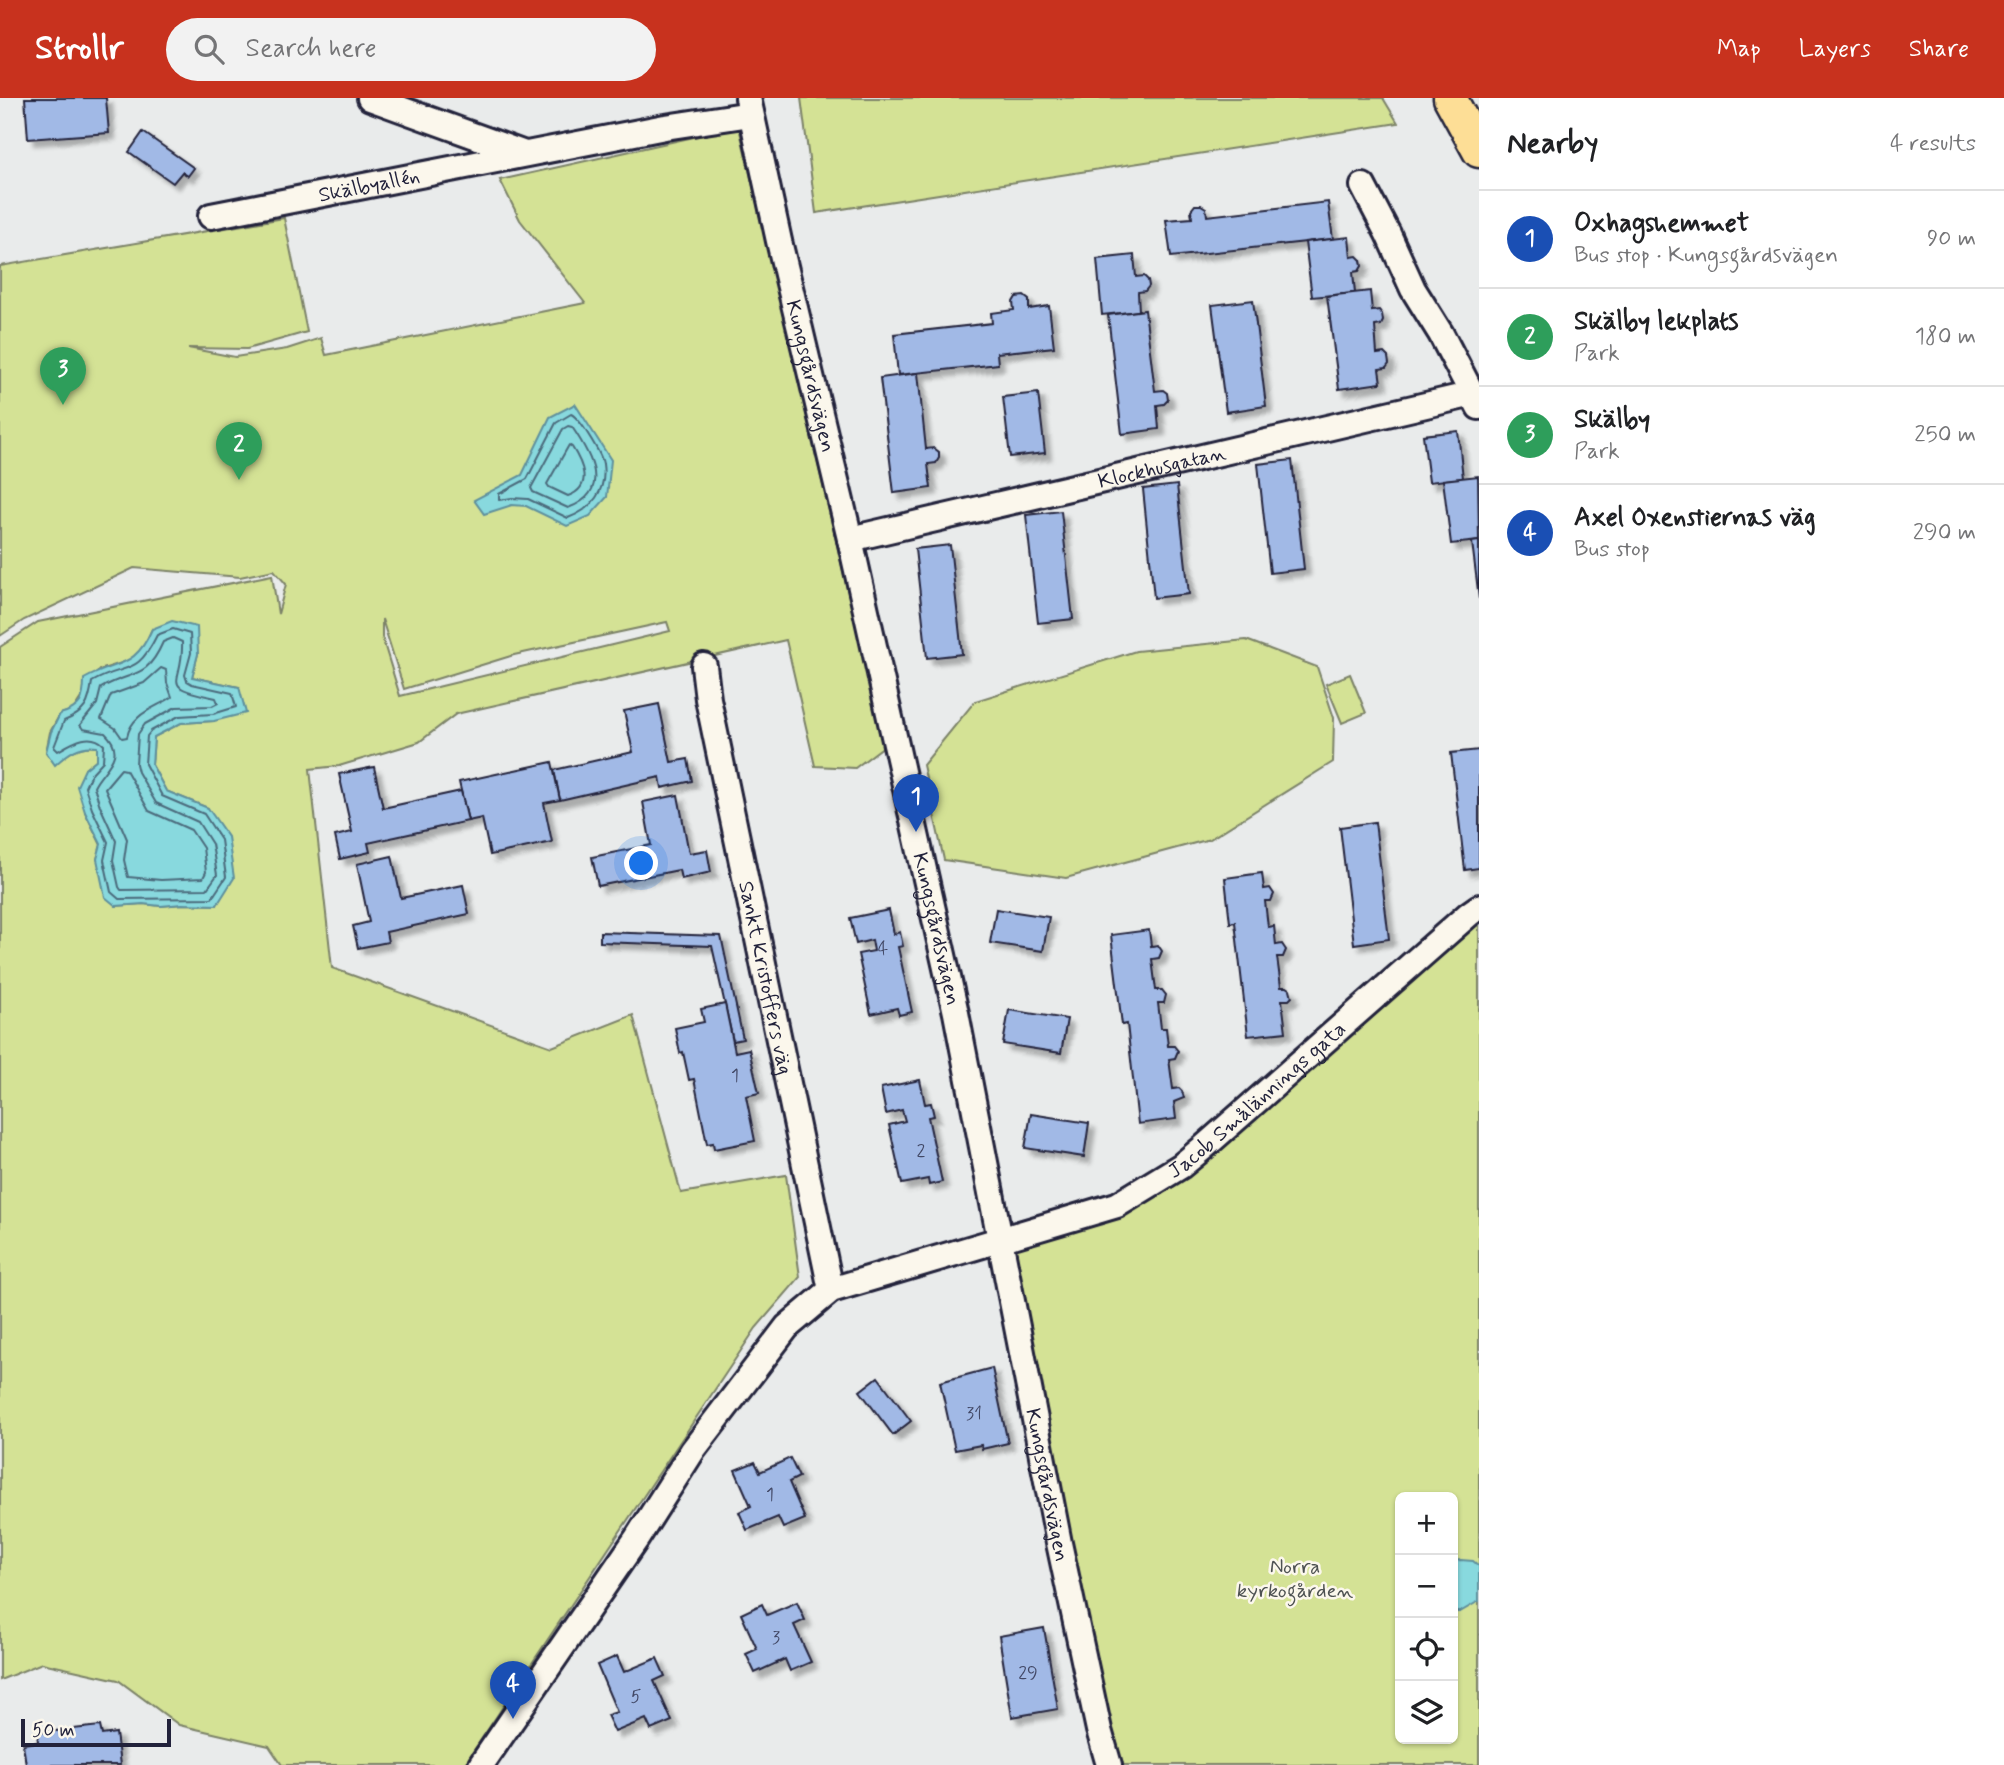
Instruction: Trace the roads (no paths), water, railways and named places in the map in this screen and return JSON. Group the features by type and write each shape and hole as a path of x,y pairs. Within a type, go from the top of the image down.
{"main road":[{"path":"1450,98 1479,151"}],"street":[{"path":"370,98 525,154"},
{"name":"Skälbyallén","path":"211,216 665,127 749,106"},
{"name":"Kungsgårdsvägen","path":"749,106 850,538 956,1013 1059,1542 1099,1730 1109,1765"},
{"path":"1363,186 1413,289 1441,334 1476,400"},
{"name":"Klockhusgatan","path":"850,538 1476,400"},
{"name":"Sankt Kristoffers väg","path":"704,666 708,699 831,1290"},
{"name":"Jacob Smålännings gata","path":"831,1290 907,1265 1002,1241 1117,1205 1181,1166 1479,907"},
{"path":"481,1765 637,1538 693,1450 787,1327 831,1290"}],"water":[{"path":"575,404 611,460 607,497 590,516 567,526 526,506 512,505 484,514 474,500 522,475 550,417"},
{"path":"172,621 197,627 198,654 192,677 239,687 246,713 214,721 181,723 154,737 152,765 166,791 208,808 228,837 234,878 217,905 116,906 105,897 97,859 101,844 85,812 77,786 85,769 97,759 97,747 74,750 55,765 46,752 51,732 60,714 73,709 80,702 84,679 132,657 146,642 152,629"},
{"path":"1458,1560 1473,1561 1479,1566 1479,1601 1460,1612 1458,1612"}],"place":[{"name":"Skälby","path":"63,405"},
{"name":"Skälby lekplats","path":"239,480"},
{"name":"Oxhagshemmet","path":"916,832"},
{"name":"Axel Oxenstiernas väg","path":"513,1719"}],"park label":[{"name":"Norra kyrkogården","path":"1295,1578"}]}
